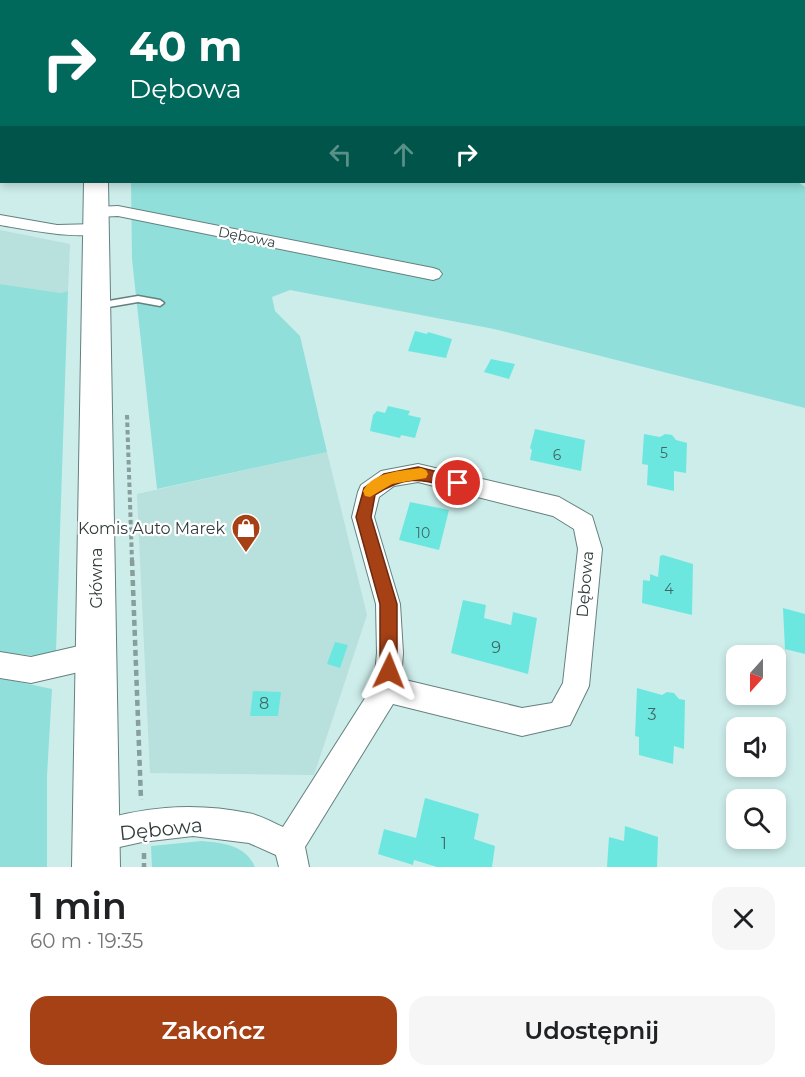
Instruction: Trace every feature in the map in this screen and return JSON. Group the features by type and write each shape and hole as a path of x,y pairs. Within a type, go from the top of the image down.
{"main road":[{"name":"Główna","path":"96,207 97,852"}],"street":[{"name":"Dębowa","path":"0,220 57,230 96,207 433,274"},
{"name":"Dębowa","path":"97,852 142,827 193,821 250,828 292,856 365,721 387,689 390,653 388,604 363,517 369,492 389,478 418,473 559,507 584,523 590,549 576,686 560,715 522,722 387,689"},
{"path":"0,665 31,670 96,655"}],"lane":[{"path":"96,306 138,299 160,303"}],"path":[{"path":"127,404 144,867"}],"shaded area":[{"path":"131,183 799,183 805,187 805,408 494,329 290,290 272,297 275,311 300,336 327,452 157,489 132,259"},
{"path":"0,230 70,244 68,291 61,293 0,284"},
{"path":"0,284 61,293 68,291 56,652 36,656 0,652"},
{"name":"Komis Auto Marek","path":"327,452 367,615 314,775 150,773 137,494"},
{"path":"0,678 52,689 47,776 47,867 0,867"},
{"path":"202,841 233,846 246,854 255,867 152,867 151,846"}],"building":[{"path":"415,331 452,339 446,358 408,351"},
{"path":"491,359 515,364 509,379 484,372"},
{"path":"388,406 410,411 408,415 421,418 415,438 401,435 400,438 370,431 373,415 377,411 385,413"},
{"path":"535,429 585,440 581,471 530,460 532,450 530,448"},
{"path":"644,434 660,437 665,434 672,435 676,440 687,443 686,473 674,471 674,491 647,485 648,465 642,464"},
{"path":"410,502 449,510 439,550 399,540"},
{"path":"660,556 693,564 692,615 642,603 643,580 650,581 650,574 658,577"},
{"path":"463,600 486,605 484,618 511,625 513,612 537,618 528,674 451,653"},
{"path":"783,608 805,614 805,654 786,649"},
{"path":"335,642 348,645 340,668 327,664"},
{"path":"637,688 662,695 667,692 674,693 679,699 685,700 684,749 674,746 673,764 639,755 639,737 635,736"},
{"path":"253,691 281,692 278,716 250,716"},
{"path":"425,798 479,814 474,839 495,846 492,867 437,867 414,860 413,865 378,854 384,829 416,838"},
{"path":"625,826 658,837 657,867 607,867 609,837 624,841"}],"slow traffic":[{"path":"370,491 389,478 421,474"}],"place":[{"name":"Komis Auto Marek","path":"246,554"}],"route":[{"path":"389,671 388,604 363,517 369,492 389,478 418,473 458,483"}]}
